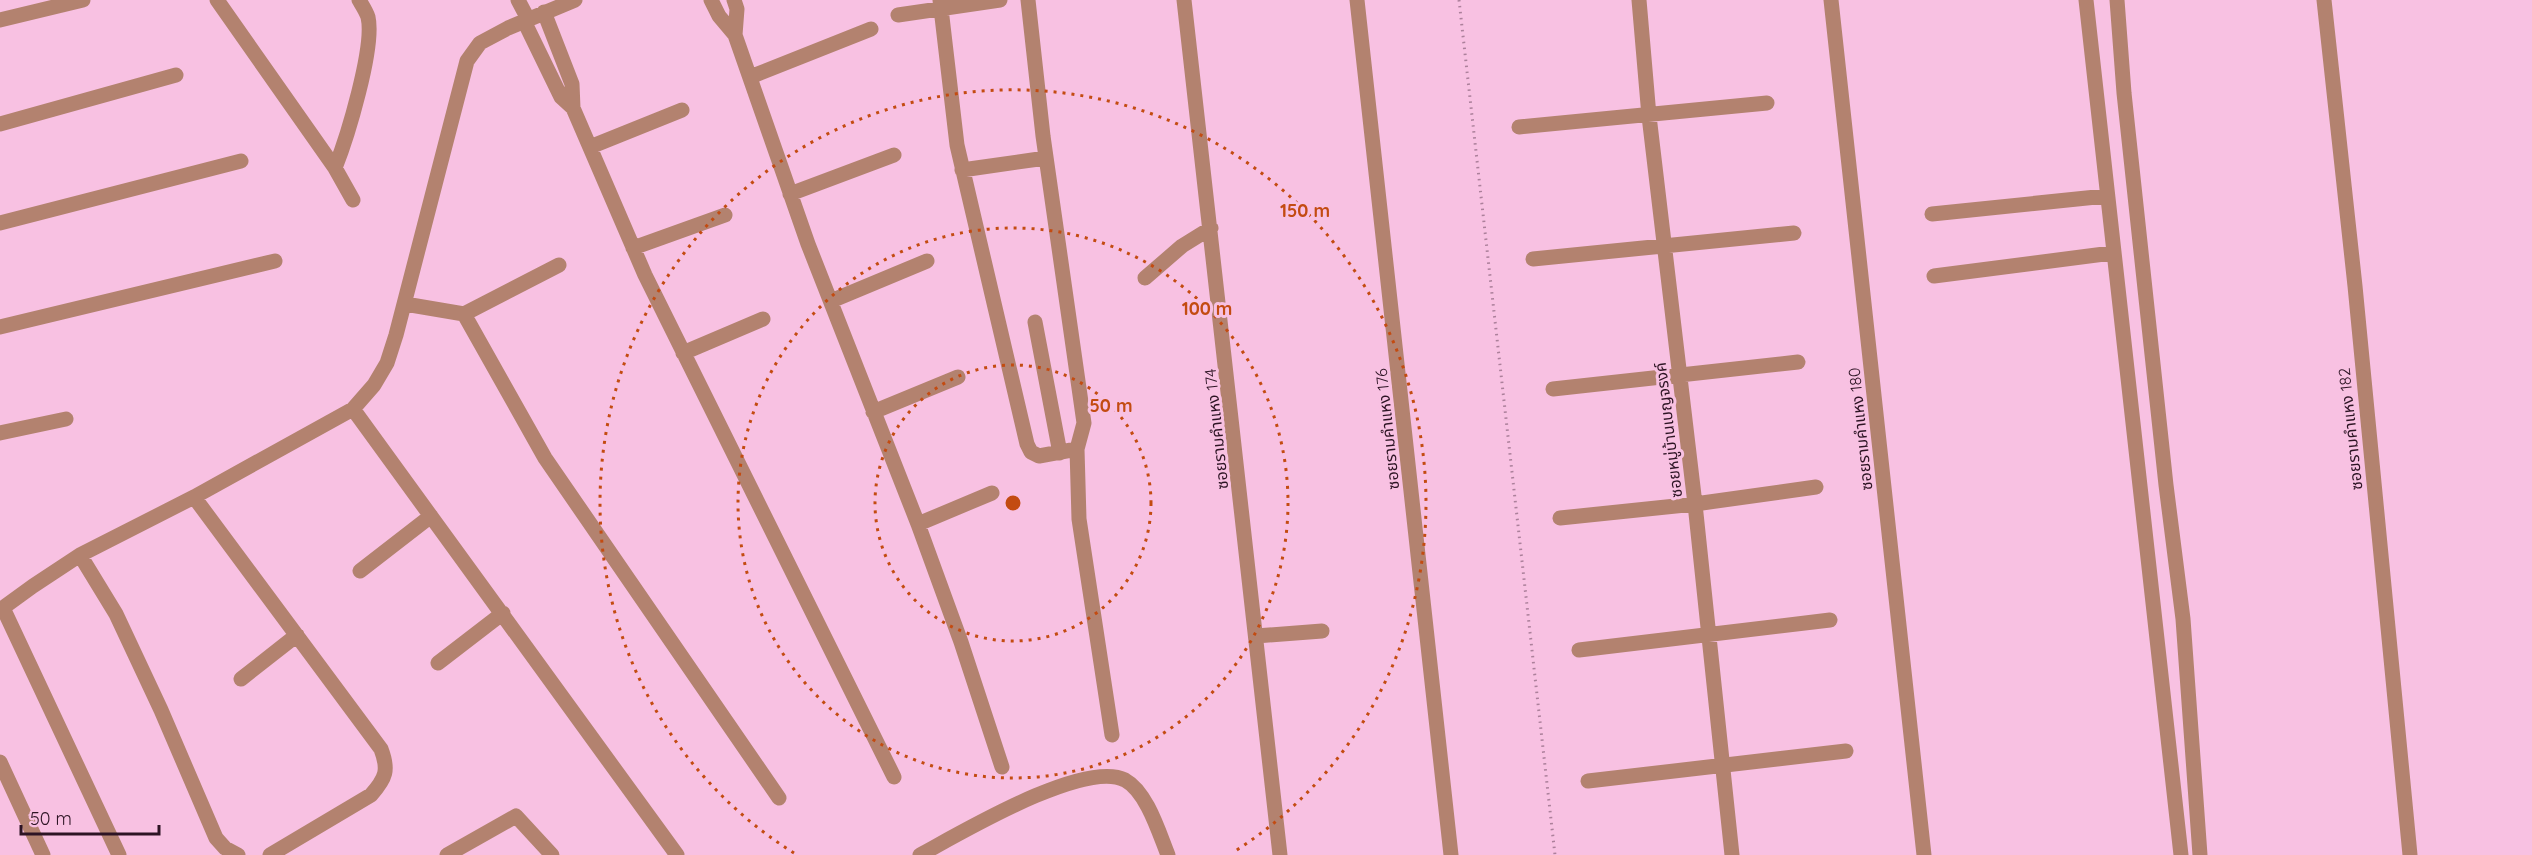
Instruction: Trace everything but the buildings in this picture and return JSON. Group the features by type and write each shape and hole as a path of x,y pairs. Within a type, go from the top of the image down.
{"street":[{"path":"0,20 82,0"},
{"path":"217,0 335,168 353,200"},
{"path":"335,168 350,127 367,49 368,16 359,0"},
{"path":"518,0 561,97 573,108"},
{"path":"119,855 2,609 33,585 80,555 194,497 353,409 374,385 387,363 405,304 467,61 480,43 526,20 575,0"},
{"path":"711,0 719,16 735,35 790,194 918,524 961,642 1002,766"},
{"path":"734,0 737,9 735,35"},
{"path":"898,15 940,4 1000,0"},
{"path":"1028,0 1047,158 1084,423 1077,449 1079,519 1112,735"},
{"name":"ซอยรามคำแหง 174","path":"1184,0 1280,855"},
{"name":"ซอยรามคำแหง 176","path":"1357,0 1451,855"},
{"name":"ซอยหมู่บ้านเบญจรงค์","path":"1639,0 1649,116 1695,504 1732,855"},
{"name":"ซอยรามคำแหง 180","path":"1832,0 1924,855"},
{"path":"2086,0 2112,253 2181,855"},
{"path":"2117,0 2124,93 2166,485 2183,619 2200,855"},
{"name":"ซอยรามคำแหง 182","path":"2324,0 2357,310 2410,855"},
{"path":"940,4 957,145 1026,444 1031,452 1038,456 1077,449"},
{"path":"544,12 572,84 573,108 633,248 894,777"},
{"path":"750,77 871,29"},
{"path":"0,124 176,75"},
{"path":"1519,127 1767,103"},
{"path":"590,147 682,110"},
{"path":"790,194 894,155"},
{"path":"962,170 1047,158"},
{"path":"0,223 241,161"},
{"path":"1932,214 2106,196"},
{"path":"633,248 725,215"},
{"path":"1145,278 1182,246 1211,228"},
{"path":"1533,260 1794,233"},
{"path":"1934,276 2112,253"},
{"path":"0,327 275,261"},
{"path":"831,301 927,261"},
{"path":"405,304 464,314 559,265"},
{"path":"464,314 504,389 551,466 779,798"},
{"path":"683,353 763,319"},
{"path":"1035,322 1060,453"},
{"path":"1553,389 1798,362"},
{"path":"873,412 958,377"},
{"path":"353,409 677,855"},
{"path":"0,433 66,419"},
{"path":"1560,518 1695,504 1816,488"},
{"path":"918,524 992,493"},
{"path":"194,497 381,749 386,763 382,783 372,795 270,855"},
{"path":"360,571 431,516"},
{"path":"80,555 116,614 161,710 216,838 225,848 238,855"},
{"path":"438,663 503,613"},
{"path":"1579,650 1830,620"},
{"path":"1256,636 1322,631"},
{"path":"241,679 297,635"},
{"path":"1588,781 1846,751"},
{"path":"0,762 43,855"},
{"path":"921,855 1032,796 1101,777 1123,779 1135,788 1151,814 1168,855"},
{"path":"447,855 516,816 552,855"}],"path":[{"path":"1460,0 1555,855"}]}
